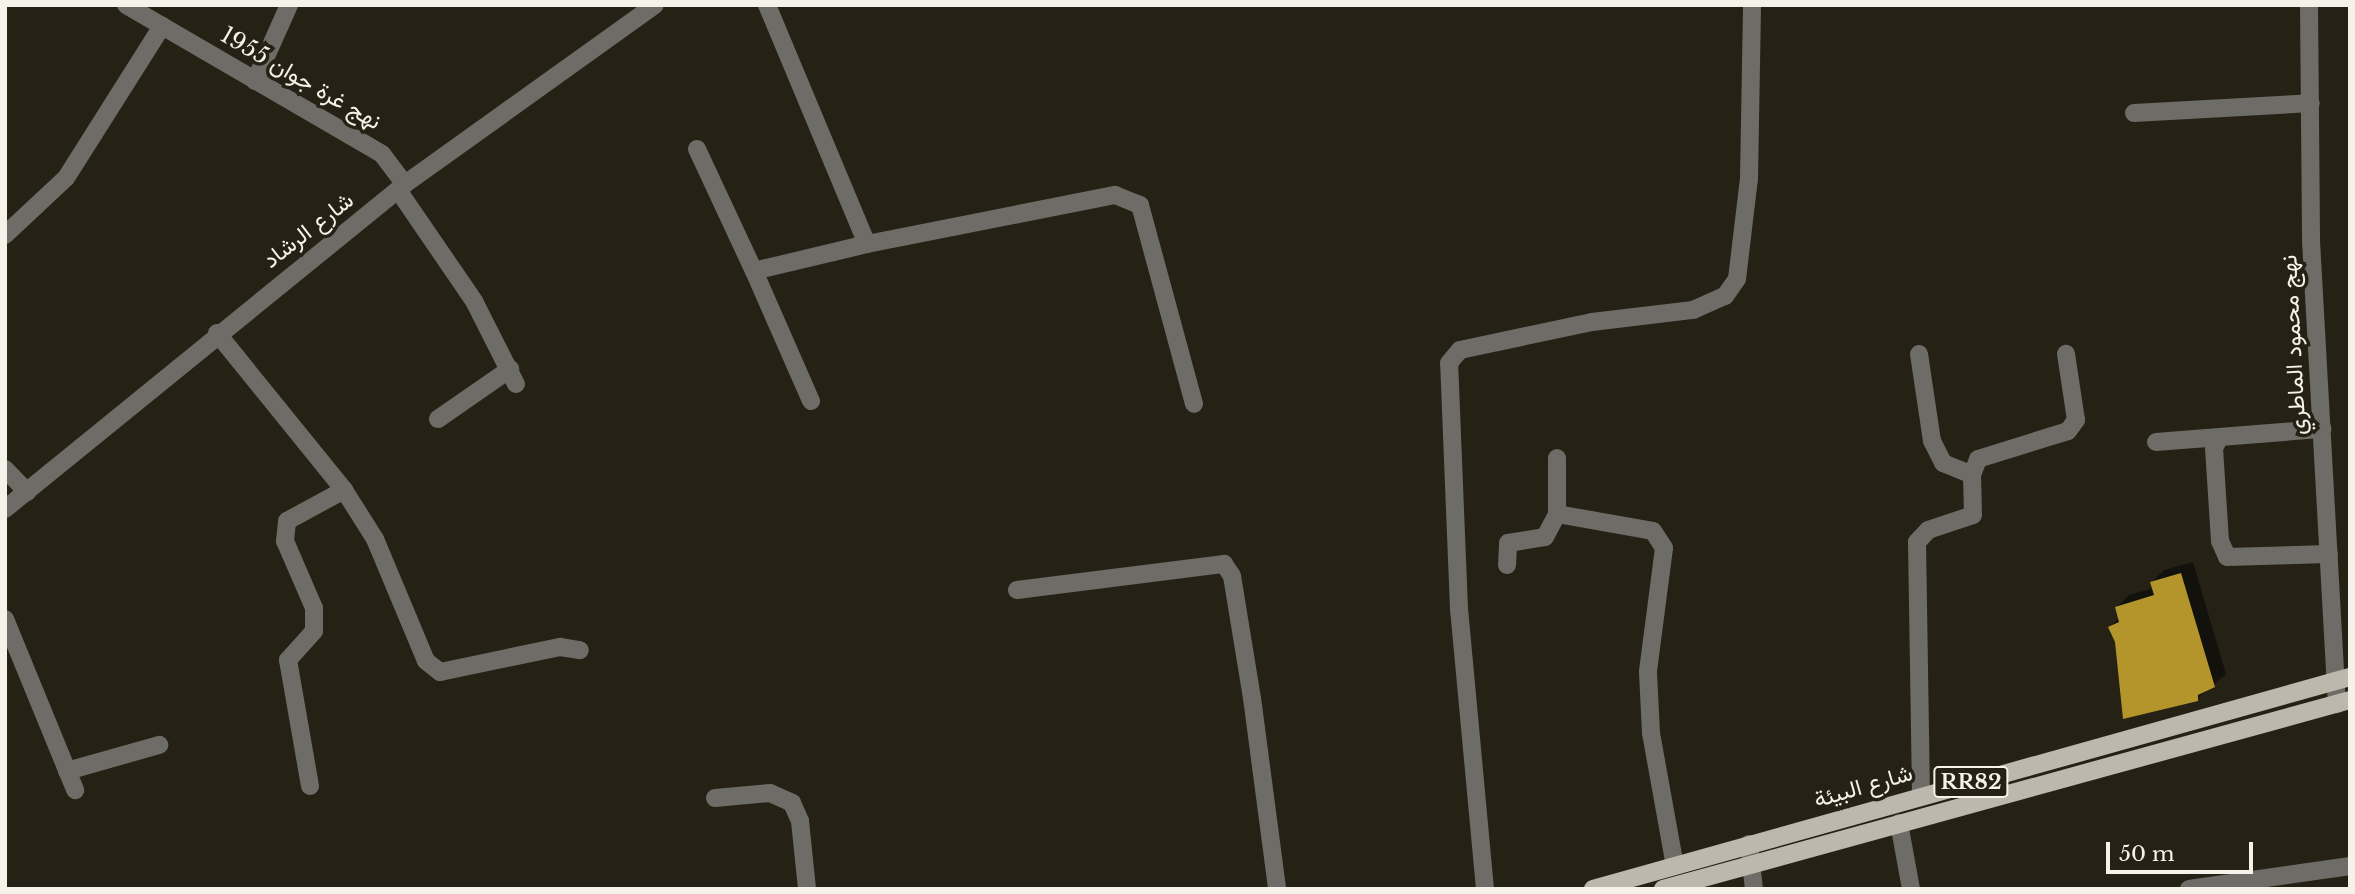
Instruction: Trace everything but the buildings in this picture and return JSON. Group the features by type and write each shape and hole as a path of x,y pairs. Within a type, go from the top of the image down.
{"main road":[{"name":"شارع البيئة","path":"1593,889 2342,679"},
{"name":"شارع البيئة","path":"1662,889 2343,702"}],"street":[{"name":"نهج غرة جوان 1955","path":"126,5 156,16 255,81 382,154 474,301 513,376 438,418"},
{"path":"255,81 289,5"},
{"name":"شارع الرشاد","path":"5,509 217,333 402,187 654,5"},
{"path":"767,5 867,244"},
{"path":"1485,889 1460,609 1449,363 1460,350 1592,321 1693,310 1726,296 1737,279 1749,179 1752,5"},
{"name":"نهج محمود الماطري","path":"2309,5 2311,229 2329,554 2343,702"},
{"path":"5,235 66,178 156,16"},
{"path":"2134,113 2311,103"},
{"path":"696,149 754,271 811,401"},
{"path":"754,271 867,244 1115,195 1139,205 1194,404"},
{"path":"217,333 344,490 374,539 426,661 440,672 560,647 580,650"},
{"path":"1919,354 1932,440 1943,463 1972,475"},
{"path":"1921,795 1917,542 1928,530 1973,515 1972,475 1979,458 2068,431 2076,420 2066,354"},
{"path":"2156,442 2322,429"},
{"path":"2219,439 2214,447 2220,541 2227,557 2329,554"},
{"path":"1507,565 1508,543 1545,537 1557,514 1557,458"},
{"path":"5,469 27,492"},
{"path":"310,786 288,660 314,631 314,608 285,541 287,520 344,490"},
{"path":"1557,514 1653,531 1664,548 1648,672 1651,733 1675,866"},
{"path":"1017,590 1224,564 1232,576 1248,671 1277,889"},
{"path":"5,619 75,790"},
{"path":"67,771 159,745"},
{"path":"715,798 770,793 792,803 800,821 807,889"},
{"path":"1899,824 1911,889"},
{"path":"1749,844 1754,889"},
{"path":"2189,889 2350,866"}]}
